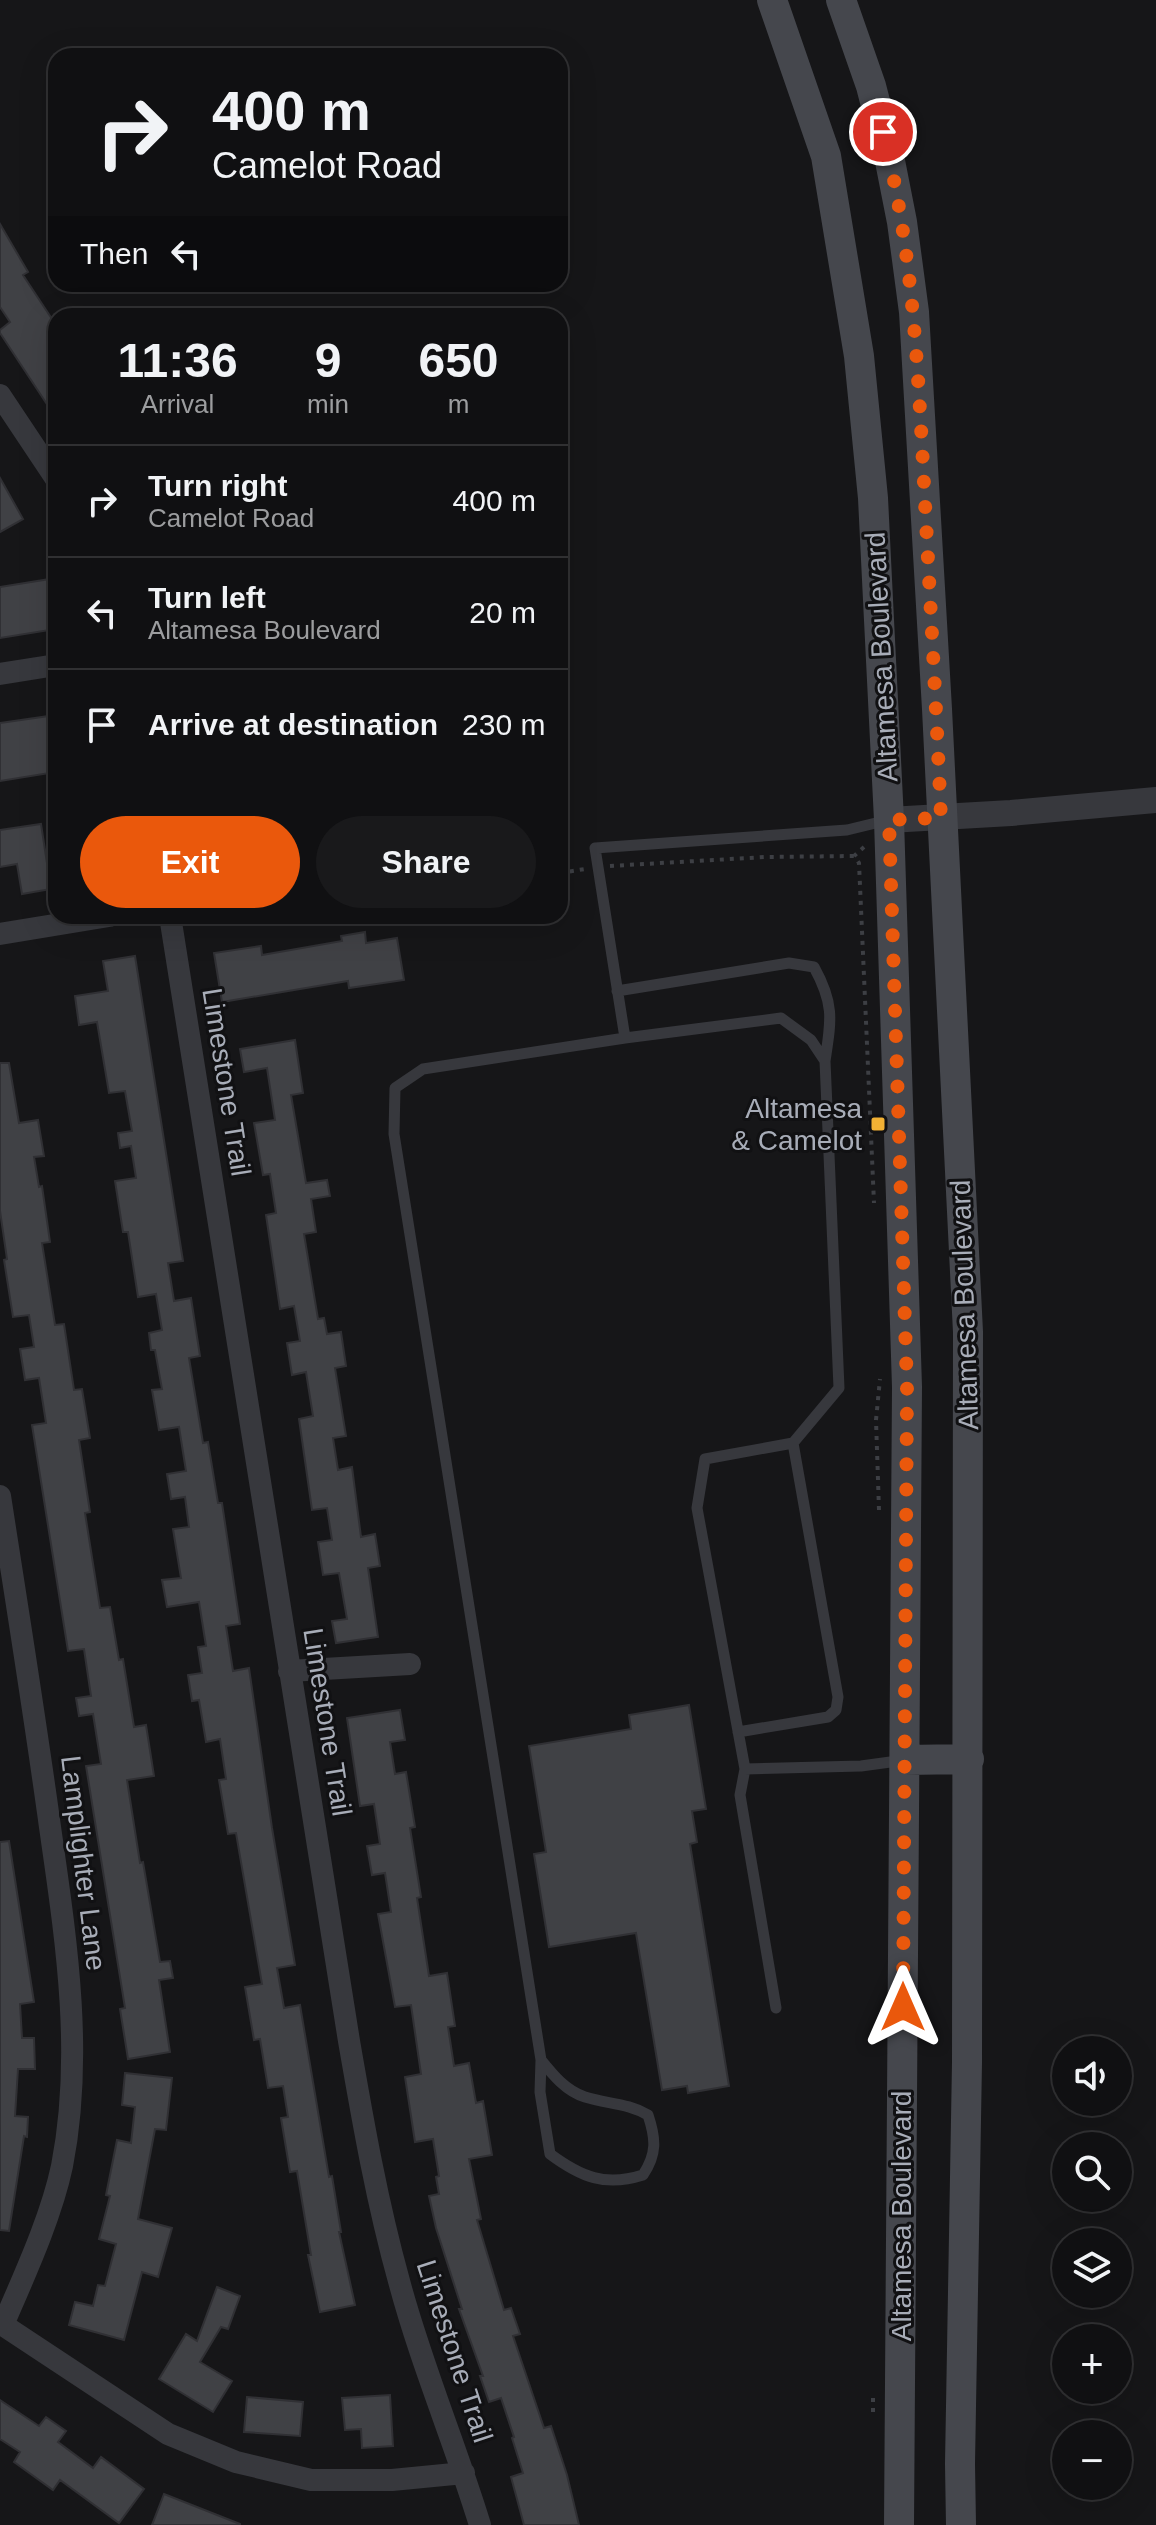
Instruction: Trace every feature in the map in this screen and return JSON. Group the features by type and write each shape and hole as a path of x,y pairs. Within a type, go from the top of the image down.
{"main road":[{"name":"Altamesa Boulevard","path":"772,0 826,156 859,356 873,498 889,820 907,1387 899,2525"},
{"name":"Altamesa Boulevard","path":"841,0 871,86 889,156 914,312 968,1332 969,1759 961,2525"},
{"path":"905,1760 969,1759"}],"street":[{"path":"0,395 48,467"},
{"path":"0,674 48,666"},
{"path":"889,820 1156,800"},
{"path":"0,934 61,924"},
{"name":"Limestone Trail","path":"171,924 289,1671 376,2195 416,2335 480,2525"},
{"name":"Lamplighter Lane","path":"0,1496 62,1912 72,2017 72,2080 61,2169 34,2254 2,2324"},
{"path":"289,1671 410,1664"},
{"path":"2,2324 168,2434 236,2462 311,2480 392,2480 464,2473"}],"lane":[{"path":"625,1038 595,848 847,830 889,820"},
{"path":"617,991 789,963 814,967 826,990 831,1023 825,1061 839,1388 793,1443 705,1459 697,1508 745,1769 740,1795 776,2008"},
{"path":"541,2060 569,2089 586,2097 638,2109 648,2115 655,2135 655,2151 643,2175 623,2181 592,2178 570,2169 550,2154 540,2092 541,2060 394,1134 395,1088 423,1069 781,1018 811,1040 825,1061"},
{"path":"738,1732 828,1717 836,1710 838,1697 793,1443"},
{"path":"745,1769 861,1766 905,1760"}],"path":[{"path":"568,872 598,867 765,857 854,856 864,847"},
{"path":"854,856 859,863 875,1207"},
{"path":"879,1510 876,1420 881,1375"},
{"path":"873,2387 873,2417"}],"building":[{"path":"0,224 28,272 23,275 48,313 48,406 0,333 10,322 0,307"},
{"path":"0,478 23,519 0,532"},
{"path":"48,579 48,630 0,638 0,587"},
{"path":"48,716 48,773 0,781 0,723"},
{"path":"41,824 48,890 22,894 17,864 0,867 0,830"},
{"path":"365,932 366,943 397,938 404,980 349,988 348,981 222,1002 214,953 261,946 262,955 342,941 341,936"},
{"path":"135,956 183,1261 168,1263 174,1301 191,1298 200,1356 189,1358 203,1443 208,1442 218,1503 222,1503 240,1624 226,1626 233,1671 249,1668 295,1965 277,1968 284,2008 300,2005 329,2177 332,2176 339,2232 355,2305 320,2312 308,2255 311,2255 297,2171 290,2172 281,2118 288,2117 283,2086 268,2088 260,2039 254,2040 245,1987 262,1984 236,1833 228,1834 219,1780 226,1779 220,1739 206,1742 199,1700 192,1701 188,1675 202,1673 198,1647 206,1646 199,1602 167,1607 162,1580 181,1578 173,1529 189,1527 185,1497 171,1499 167,1474 186,1471 179,1427 159,1430 152,1390 162,1389 149,1333 162,1330 156,1294 138,1297 128,1232 123,1232 115,1181 136,1178 131,1146 120,1148 118,1133 132,1131 125,1091 109,1093 97,1022 79,1025 75,996 108,991 103,961"},
{"path":"295,1040 303,1093 291,1095 306,1183 327,1180 330,1196 311,1199 316,1232 304,1234 318,1319 324,1318 327,1334 341,1332 346,1366 335,1368 346,1436 333,1438 338,1470 352,1467 361,1537 375,1534 380,1566 368,1568 378,1637 336,1643 332,1621 347,1619 339,1573 323,1575 318,1542 332,1540 327,1508 312,1510 299,1419 313,1416 306,1372 292,1375 287,1343 300,1341 294,1306 280,1309 266,1215 276,1213 270,1174 263,1175 254,1123 275,1120 267,1068 244,1072 240,1049"},
{"path":"0,1063 9,1063 19,1123 38,1120 44,1156 34,1157 39,1187 42,1186 50,1242 42,1243 55,1325 64,1324 74,1390 82,1389 90,1438 79,1440 90,1512 85,1513 100,1608 110,1607 119,1660 123,1659 134,1727 146,1725 154,1776 127,1780 160,1962 170,1961 173,1978 159,1980 170,2052 128,2059 120,2009 125,2008 86,1766 101,1764 93,1714 79,1716 76,1698 91,1696 84,1649 68,1651 32,1425 46,1423 39,1378 25,1380 20,1349 34,1347 29,1315 13,1317 4,1260 7,1259 0,1211"},
{"path":"689,1705 706,1809 692,1811 697,1842 690,1844 729,2086 688,2093 687,2086 662,2090 636,1933 549,1947 534,1854 546,1852 529,1746 631,1729 629,1715"},
{"path":"400,1710 405,1740 390,1742 395,1774 406,1772 415,1827 410,1828 421,1897 417,1898 429,1976 447,1973 455,2026 448,2027 454,2066 469,2063 476,2103 483,2101 492,2155 469,2159 481,2219 477,2220 504,2310 511,2308 520,2334 513,2336 544,2428 551,2426 579,2525 524,2525 511,2477 523,2473 514,2437 501,2398 489,2402 436,2228 429,2196 439,2194 433,2139 415,2142 405,2077 421,2074 411,2005 395,2007 378,1914 391,1912 385,1873 372,1875 367,1846 380,1844 374,1804 360,1806 347,1718"},
{"path":"9,1841 34,2002 20,2004 22,2038 34,2038 35,2069 18,2069 15,2116 28,2117 27,2137 24,2136 9,2231 0,2230 0,1842"},
{"path":"125,2073 172,2078 166,2130 155,2129 138,2219 172,2228 158,2277 142,2272 124,2340 69,2325 75,2302 93,2306 98,2285 105,2286 116,2244 99,2239 110,2196 106,2195 117,2140 131,2143 135,2107 122,2105"},
{"path":"217,2287 240,2296 228,2329 221,2327 200,2362 232,2381 213,2412 159,2379 186,2334 197,2341"},
{"path":"390,2395 393,2446 362,2448 361,2429 345,2430 342,2398"},
{"path":"247,2397 303,2402 300,2436 244,2432"},
{"path":"0,2400 39,2426 46,2417 66,2431 58,2442 93,2468 101,2457 144,2489 119,2523 60,2480 53,2490 14,2462 20,2452 0,2439"},
{"path":"164,2494 240,2524 240,2525 152,2525"}],"place":[{"name":"Altamesa & Camelot","path":"878,1124"}],"route":[{"path":"883,132 902,222 914,312 941,818 889,820 907,1387 903,2007"}]}
